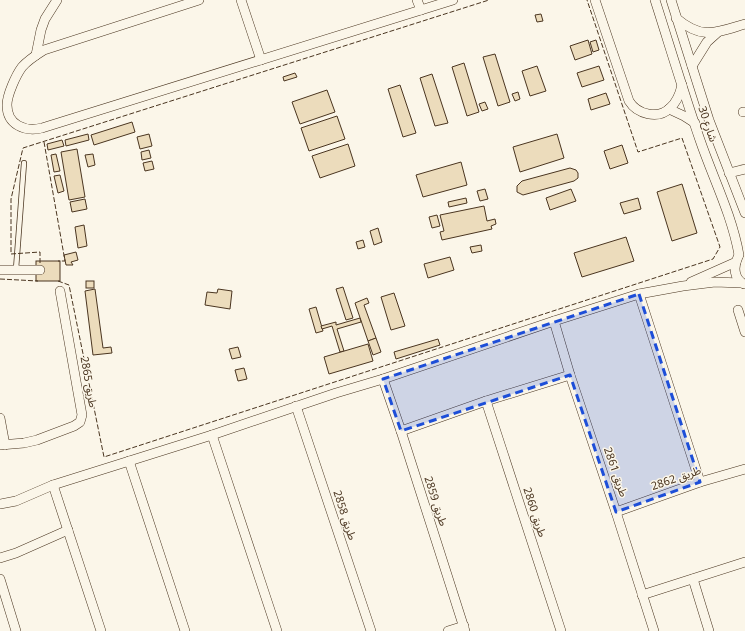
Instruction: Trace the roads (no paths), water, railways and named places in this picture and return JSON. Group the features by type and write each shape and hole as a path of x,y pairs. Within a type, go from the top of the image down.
{"street":[{"path":"36,54 45,19 57,0"},
{"path":"199,0 44,50 36,54 22,67 17,75 7,104 8,114 14,122 22,128 32,130 453,0"},
{"path":"241,0 261,60"},
{"path":"417,0 421,10"},
{"path":"595,0 629,101 632,105 640,112 648,114 661,113 669,109 680,93 682,85"},
{"name":"شارع 30","path":"656,0 682,85 732,226 740,256 735,269 736,276 743,284"},
{"name":"شارع 30","path":"671,0 729,173 745,212"},
{"path":"676,18 687,27 707,33 717,33 745,24"},
{"path":"692,66 707,42 717,33"},
{"path":"669,109 695,123"},
{"path":"729,173 745,168"},
{"path":"683,286 740,256"},
{"path":"0,270 40,270"},
{"path":"0,504 16,501 53,485 212,435 639,294 715,282 743,284"},
{"name":"طريق 2865","path":"0,418 2,445 37,440 74,426 80,422 82,415 60,291"},
{"path":"639,294 700,482"},
{"path":"738,310 745,332"},
{"name":"طريق 2861","path":"554,322 654,631"},
{"path":"401,431 486,401 570,375"},
{"name":"طريق 2859","path":"383,379 465,629"},
{"name":"طريق 2860","path":"486,401 561,631"},
{"name":"طريق 2858","path":"296,406 371,631"},
{"path":"212,435 277,631"},
{"path":"129,461 185,631"},
{"name":"طريق 2862","path":"616,512 700,482 745,469"},
{"path":"53,485 101,631"},
{"path":"0,558 16,553 68,530"},
{"path":"642,595 745,562"},
{"path":"0,579 16,631"},
{"path":"693,579 709,631"},
{"path":"448,631 465,629"}],"lane":[{"path":"16,269 24,163"}]}
